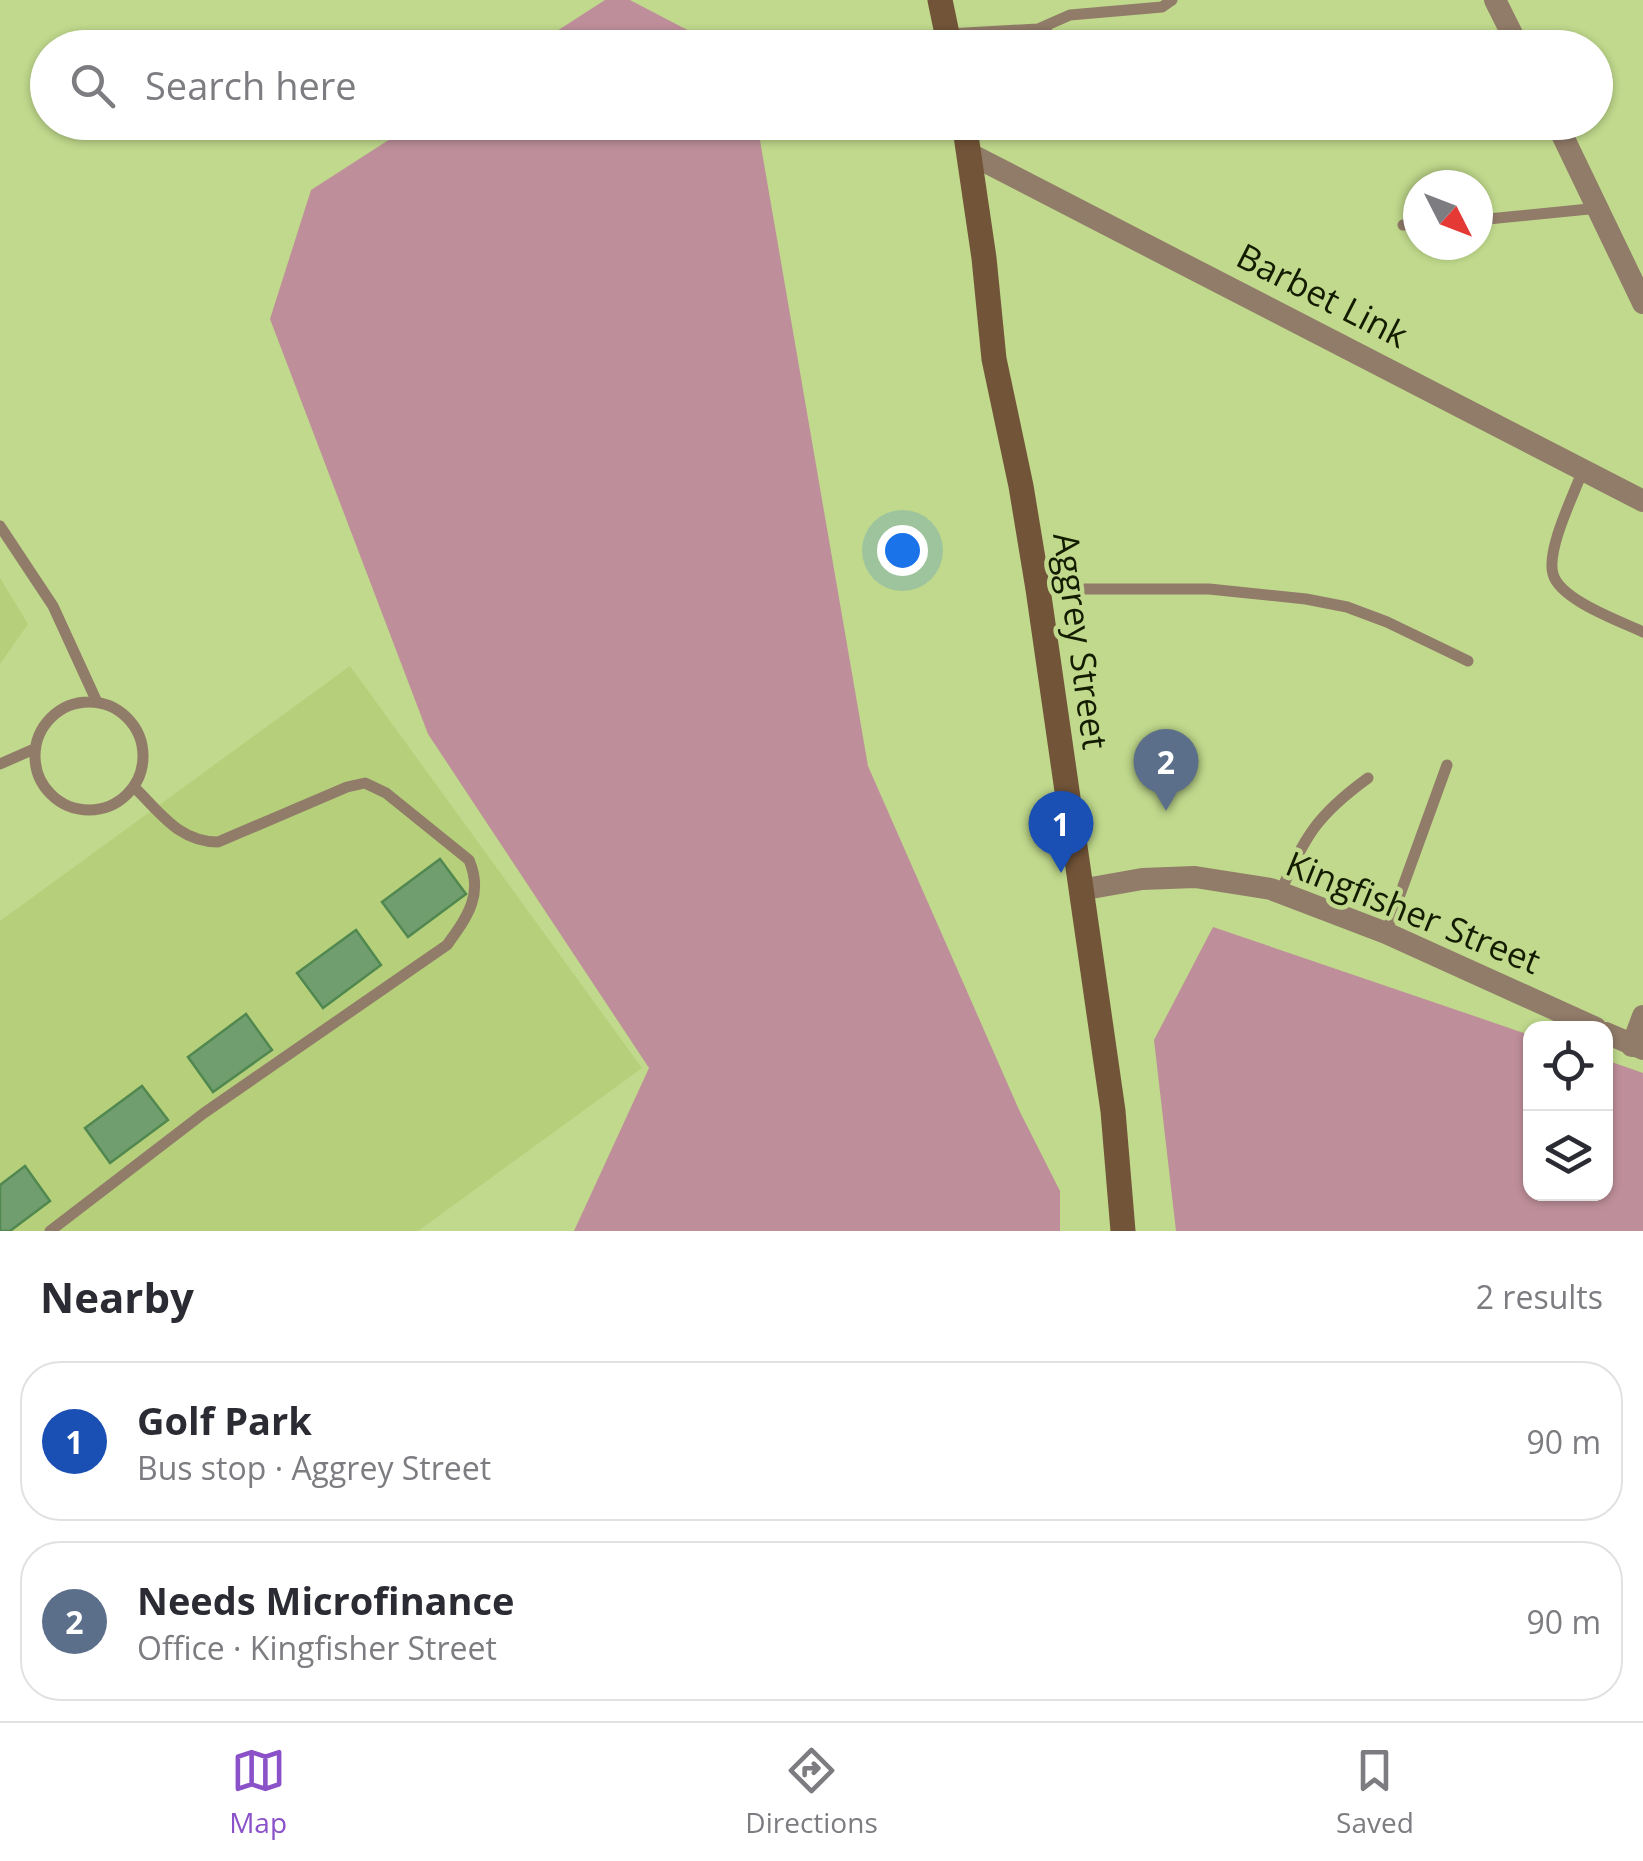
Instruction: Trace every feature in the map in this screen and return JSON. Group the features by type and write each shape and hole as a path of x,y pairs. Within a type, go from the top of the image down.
{"main road":[{"path":"940,0 947,30"},
{"name":"Aggrey Street","path":"967,140 994,359 1038,589 1113,1111 1123,1231"}],"street":[{"path":"1495,0 1510,30"},
{"path":"1565,140 1643,302"},
{"name":"Barbet Link","path":"970,154 1643,501"},
{"name":"Kingfisher Street","path":"1080,890 1142,879 1195,877 1280,893 1386,932 1581,1021"},
{"path":"1613,1036 1638,1047 1643,1016"}],"lane":[{"path":"1031,30 1070,14 1162,7 1172,0"},
{"path":"1493,219 1600,208"},
{"path":"1583,470 1552,557 1553,576 1583,604 1643,632"},
{"path":"0,526 53,606 97,702"},
{"path":"1038,589 1209,589 1306,599 1348,607 1468,661"},
{"path":"97,702 124,714 140,736 144,762 134,787 112,806 83,812 56,801 38,778 34,749 45,722 68,705 97,702"},
{"path":"0,764 34,749"},
{"path":"1386,932 1446,765"},
{"path":"1280,893 1312,828 1333,804 1368,778"},
{"path":"50,1231 204,1112 447,945 467,918 477,895 476,875 469,860 386,793 365,783 218,842 197,842 185,836 134,787"}],"shaded area":[{"path":"605,0 630,0 687,30 558,30"},
{"path":"389,140 760,140 868,766 1020,1112 1060,1191 1060,1231 574,1231 649,1068 428,734 270,319 311,190"},
{"path":"0,578 28,624 0,664"},
{"path":"350,666 642,1068 418,1231 0,1231 0,921"},
{"path":"1213,927 1523,1033 1523,1201 1613,1201 1613,1062 1643,1073 1643,1231 1176,1231 1154,1040"}],"building":[{"path":"440,859 466,894 408,937 382,902"},
{"path":"356,930 381,965 323,1008 297,973"},
{"path":"246,1014 272,1050 213,1092 188,1057"},
{"path":"142,1086 168,1120 110,1163 85,1128"},
{"path":"25,1166 50,1201 10,1231 0,1231 0,1185"}],"place":[{"name":"Needs Microfinance","path":"1166,811"},
{"name":"Golf Park","path":"1061,873"}]}
